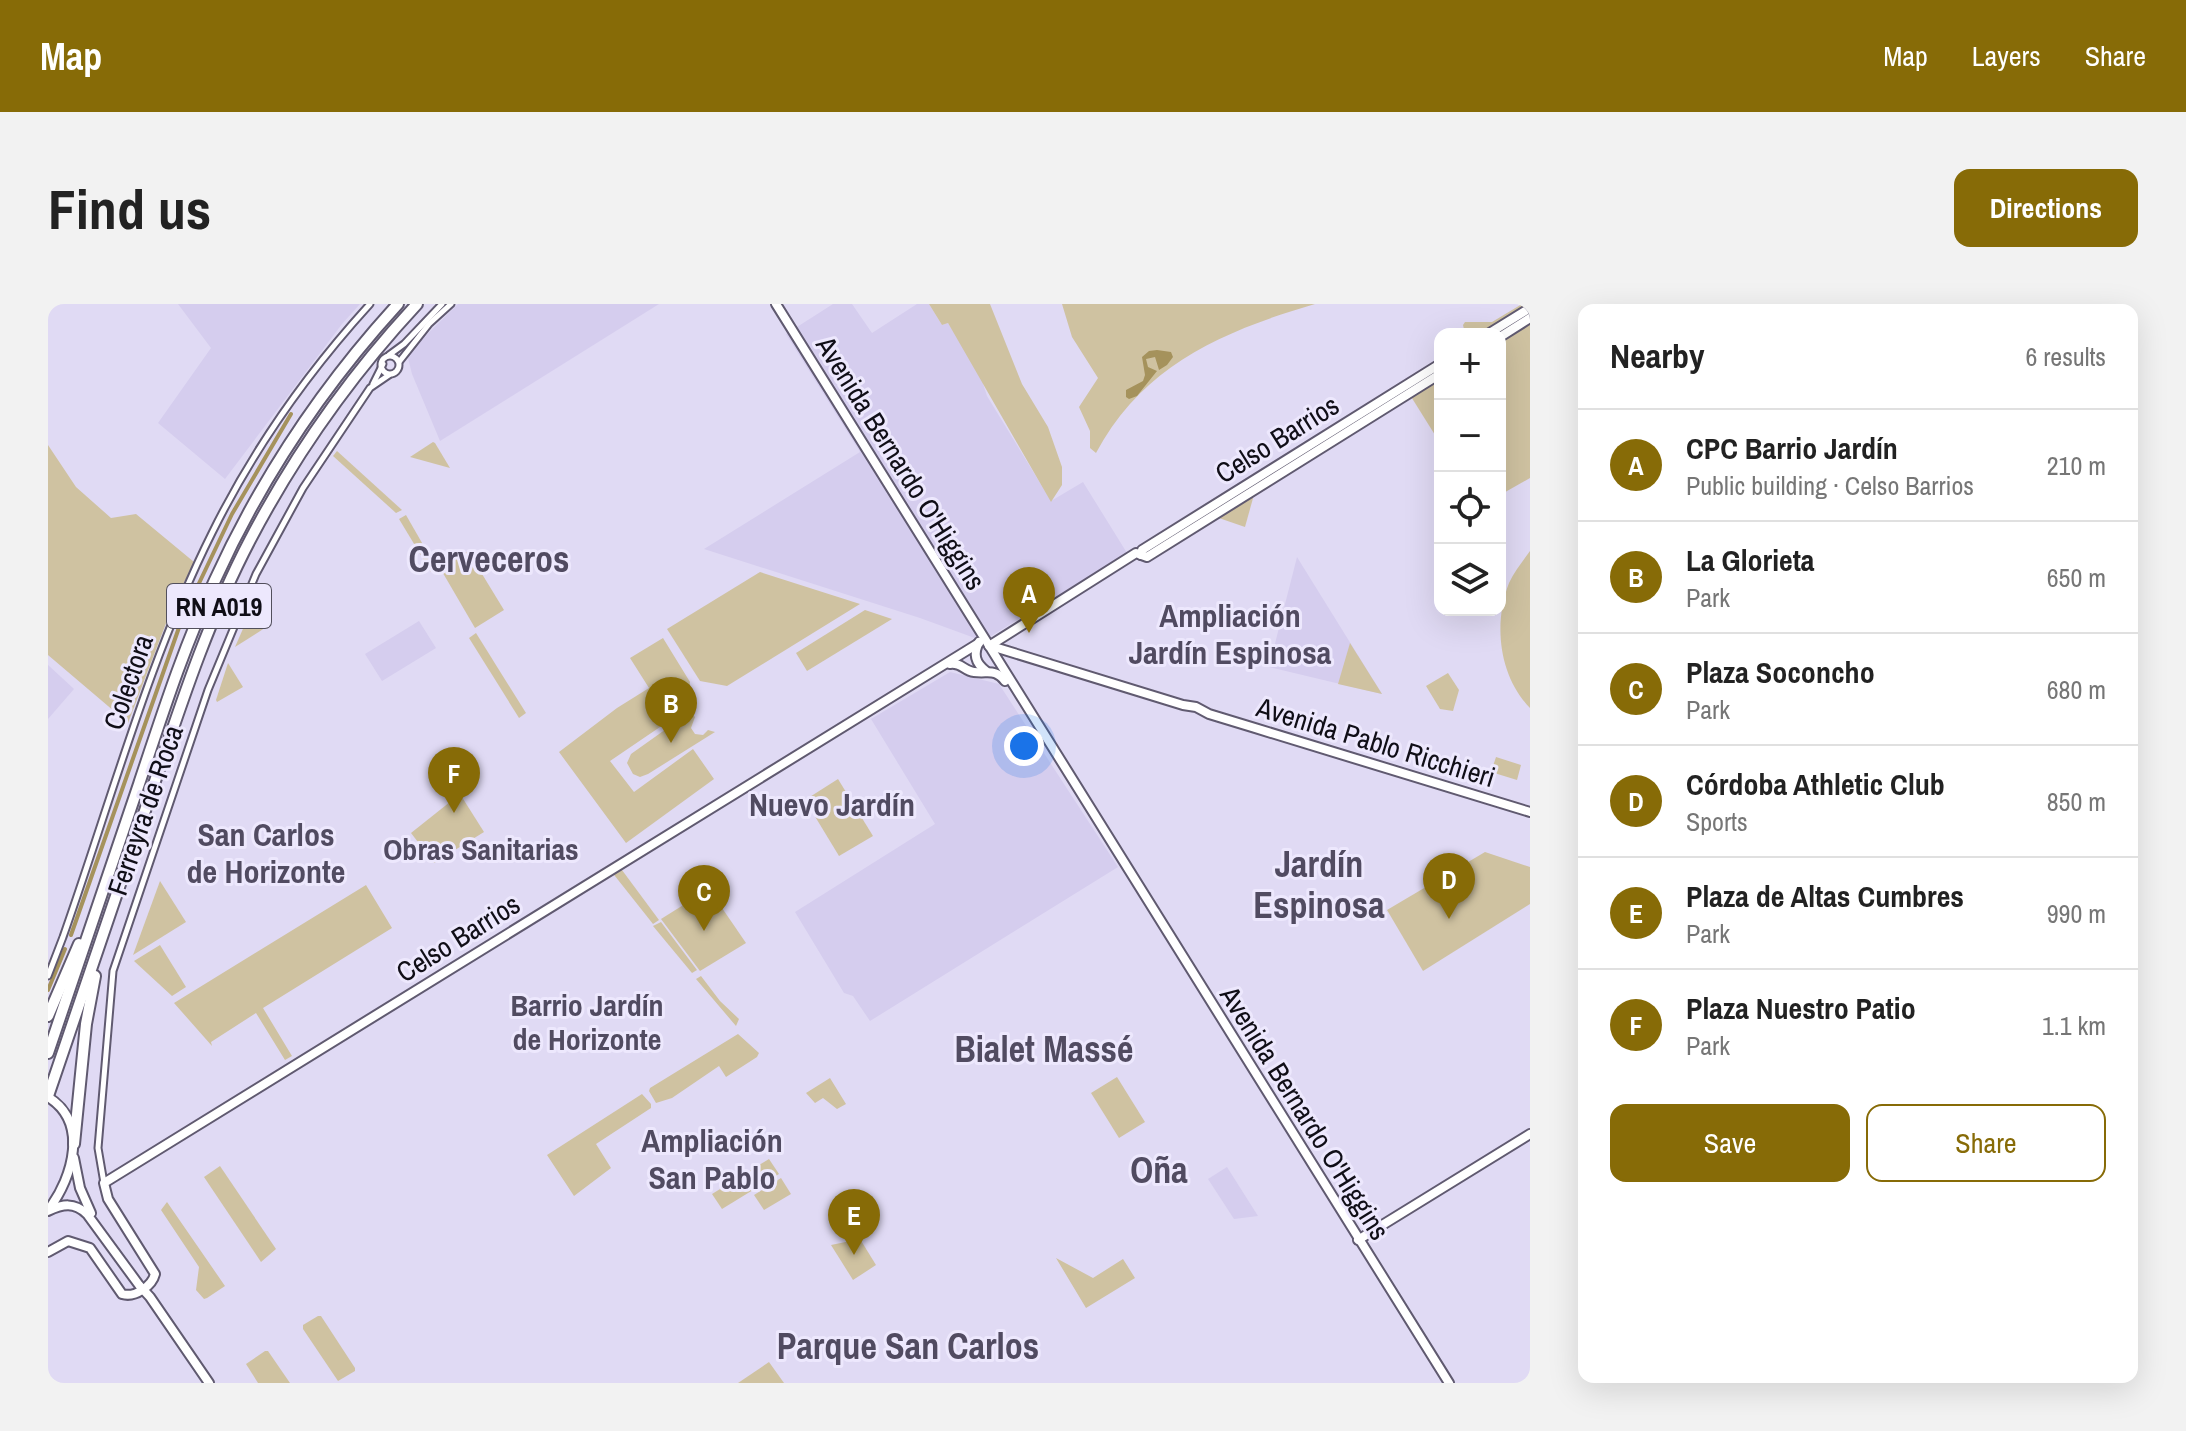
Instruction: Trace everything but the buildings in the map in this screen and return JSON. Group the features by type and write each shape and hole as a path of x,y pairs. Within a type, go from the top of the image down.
{"highway":[{"name":"RN A019","path":"77,957 101,897 185,652 225,558 293,439 338,375 398,304"},
{"name":"RN A019","path":"94,970 198,655 248,543 287,475 334,404 417,304"},
{"path":"48,1016 77,957"},
{"path":"48,1053 77,957"},
{"path":"49,1093 94,970"},
{"path":"74,1147 94,970"}],"main road":[{"name":"Avenida Bernardo O'Higgins","path":"774,304 1449,1383"},
{"path":"1498,328 1530,308"},
{"path":"1506,333 1530,318"},
{"name":"Celso Barrios","path":"989,646 1136,553 1147,557 1434,368"},
{"name":"Celso Barrios","path":"1141,555 1142,550 1251,481 1434,377"},
{"path":"1251,481 1258,483 1283,470"},
{"name":"Avenida Bernardo O'Higgins","path":"916,531 978,639 976,659 989,672 1003,677 1116,860 1125,867"},
{"name":"Celso Barrios","path":"104,1183 964,652 978,639"},
{"name":"Avenida Pablo Ricchieri","path":"978,639 989,646 1196,707 1209,714 1530,812"},
{"path":"964,652 960,658 961,665 971,672 989,672 997,665 995,655"},
{"name":"Celso Barrios","path":"835,731 951,663 961,665"},
{"path":"1015,697 1024,704"},
{"path":"49,1093 66,1113 82,1195 101,1231"},
{"path":"1358,1240 1530,1134"},
{"path":"48,1210 64,1183 74,1147"},
{"name":"Ferreyra de Roca","path":"104,1183 108,1199 155,1274 142,1290"},
{"path":"48,1210 73,1205 84,1211 142,1290 202,1383"},
{"path":"48,1252 68,1241 87,1246 122,1294 130,1296 142,1290"},
{"path":"142,1290 209,1383"}],"street":[{"name":"Colectora","path":"48,976 156,667 212,532 286,409 316,367 370,304"},
{"path":"370,388 389,355 442,304"},
{"name":"Ferreyra de Roca","path":"104,1183 98,1148 114,966 208,690 256,574 309,479 370,388 393,374 429,324 451,304"},
{"path":"389,355 395,356 399,362"},
{"path":"383,364 389,375"}],"shaded area":[{"path":"178,304 360,304 225,479 158,423 211,348"},
{"path":"458,304 659,304 440,441 412,374 407,354"},
{"path":"833,304 852,304 872,333 917,304 929,304 942,325 948,323 979,371 987,396 1051,501 1083,482 1127,553 983,641 704,549 860,452 786,334"},
{"path":"929,304 990,304 1022,384 1048,427 1062,467 1062,485 1051,502 948,323 942,325"},
{"path":"1062,304 1315,304 1218,340 1162,374 1137,396 1115,422 1096,453 1090,448 1090,431 1079,407 1098,378 1072,337"},
{"path":"1522,304 1530,304 1492,328 1464,328 1463,325 1465,322 1492,322"},
{"path":"1530,323 1530,478 1506,492 1506,400 1506,337"},
{"path":"1149,351 1171,352 1173,357 1159,370 1155,357 1146,359 1148,367 1157,371 1137,396 1129,399 1126,390 1143,381 1145,375 1142,357"},
{"path":"1434,381 1434,433 1410,395"},
{"path":"435,443 450,468 410,457"},
{"path":"48,445 76,487 111,518 136,514 194,562 173,605 128,723 48,655"},
{"path":"337,451 402,510 396,513 333,456"},
{"path":"1255,491 1245,527 1213,516"},
{"path":"406,515 437,569 431,572 399,519"},
{"path":"468,551 504,610 475,628 440,568"},
{"path":"1530,551 1530,708 1511,681 1500,632 1501,616 1506,616 1506,593"},
{"path":"1297,557 1382,694 1269,667"},
{"path":"760,572 860,604 727,686 700,681 667,629"},
{"path":"865,610 892,619 807,671 796,653"},
{"path":"249,615 268,623 268,626 235,647"},
{"path":"419,621 436,648 382,681 365,654"},
{"path":"476,633 526,713 519,718 469,638"},
{"path":"663,638 690,682 685,710 610,761 634,792 693,749 714,779 626,843 559,752 649,688 630,658"},
{"path":"1350,643 1382,694 1338,684"},
{"path":"228,663 243,687 217,702 216,700"},
{"path":"48,665 74,689 48,719"},
{"path":"950,672 999,684 1118,867 870,1021 853,996 844,993 795,912 935,824 871,719"},
{"path":"1448,673 1459,690 1453,711 1440,709 1426,686"},
{"path":"690,712 695,717 691,728 695,734 703,735 708,730 715,732 648,774 640,777 633,774 627,763 631,754"},
{"path":"1496,757 1521,765 1517,780 1491,772"},
{"path":"838,779 873,836 839,856 805,800"},
{"path":"460,794 484,832 434,863 411,833"},
{"path":"1485,852 1530,867 1530,904 1423,971 1387,910"},
{"path":"619,866 659,920 653,924 611,871"},
{"path":"160,881 186,922 133,955"},
{"path":"366,885 392,928 263,1008 292,1056 285,1060 256,1013 211,1042 212,1046 174,1003"},
{"path":"709,889 746,943 700,971 661,919"},
{"path":"661,922 697,970 692,973 653,926"},
{"path":"160,945 186,987 172,996 134,961"},
{"path":"701,976 739,1019 736,1026 696,979"},
{"path":"738,1034 759,1053 757,1057 726,1077 719,1066 672,1098 656,1103 650,1088"},
{"path":"1117,1077 1145,1122 1119,1138 1091,1093"},
{"path":"830,1078 846,1104 837,1109 823,1098 815,1103 806,1093"},
{"path":"642,1094 651,1108 596,1144 611,1168 574,1196 547,1155"},
{"path":"769,1159 779,1174 722,1209 712,1194"},
{"path":"220,1166 276,1249 261,1262 204,1177"},
{"path":"1227,1167 1258,1216 1234,1219 1208,1179"},
{"path":"781,1178 791,1194 764,1210 754,1195"},
{"path":"167,1202 225,1286 207,1298 204,1299 196,1290 199,1267 161,1210"},
{"path":"860,1239 876,1265 853,1280 831,1245"},
{"path":"1056,1258 1093,1278 1123,1259 1135,1278 1086,1308"},
{"path":"321,1316 355,1368 338,1381 303,1329 303,1325"},
{"path":"265,1351 290,1383 258,1383 246,1364"},
{"path":"769,1362 784,1383 738,1383"}],"waterway":[{"path":"71,935 182,619 232,514 291,414"},
{"path":"48,990 65,949"}],"place":[{"name":"CPC Barrio Jardín","path":"1029,633"},
{"name":"La Glorieta","path":"671,743"},
{"name":"Plaza Nuestro Patio","path":"454,813"},
{"name":"Córdoba Athletic Club","path":"1449,919"},
{"name":"Plaza Soconcho","path":"704,931"},
{"name":"Plaza de Altas Cumbres","path":"854,1255"}],"district":[{"name":"Cerveceros","path":"489,559"},
{"name":"Ampliación Jardín Espinosa","path":"1230,634"},
{"name":"Nuevo Jardín","path":"832,804"},
{"name":"Obras Sanitarias","path":"481,849"},
{"name":"San Carlos de Horizonte","path":"266,852"},
{"name":"Jardín Espinosa","path":"1319,884"},
{"name":"Barrio Jardín de Horizonte","path":"587,1022"},
{"name":"Bialet Massé","path":"1044,1049"},
{"name":"Ampliación San Pablo","path":"712,1158"},
{"name":"Oña","path":"1159,1170"},
{"name":"Parque San Carlos","path":"908,1346"}]}
